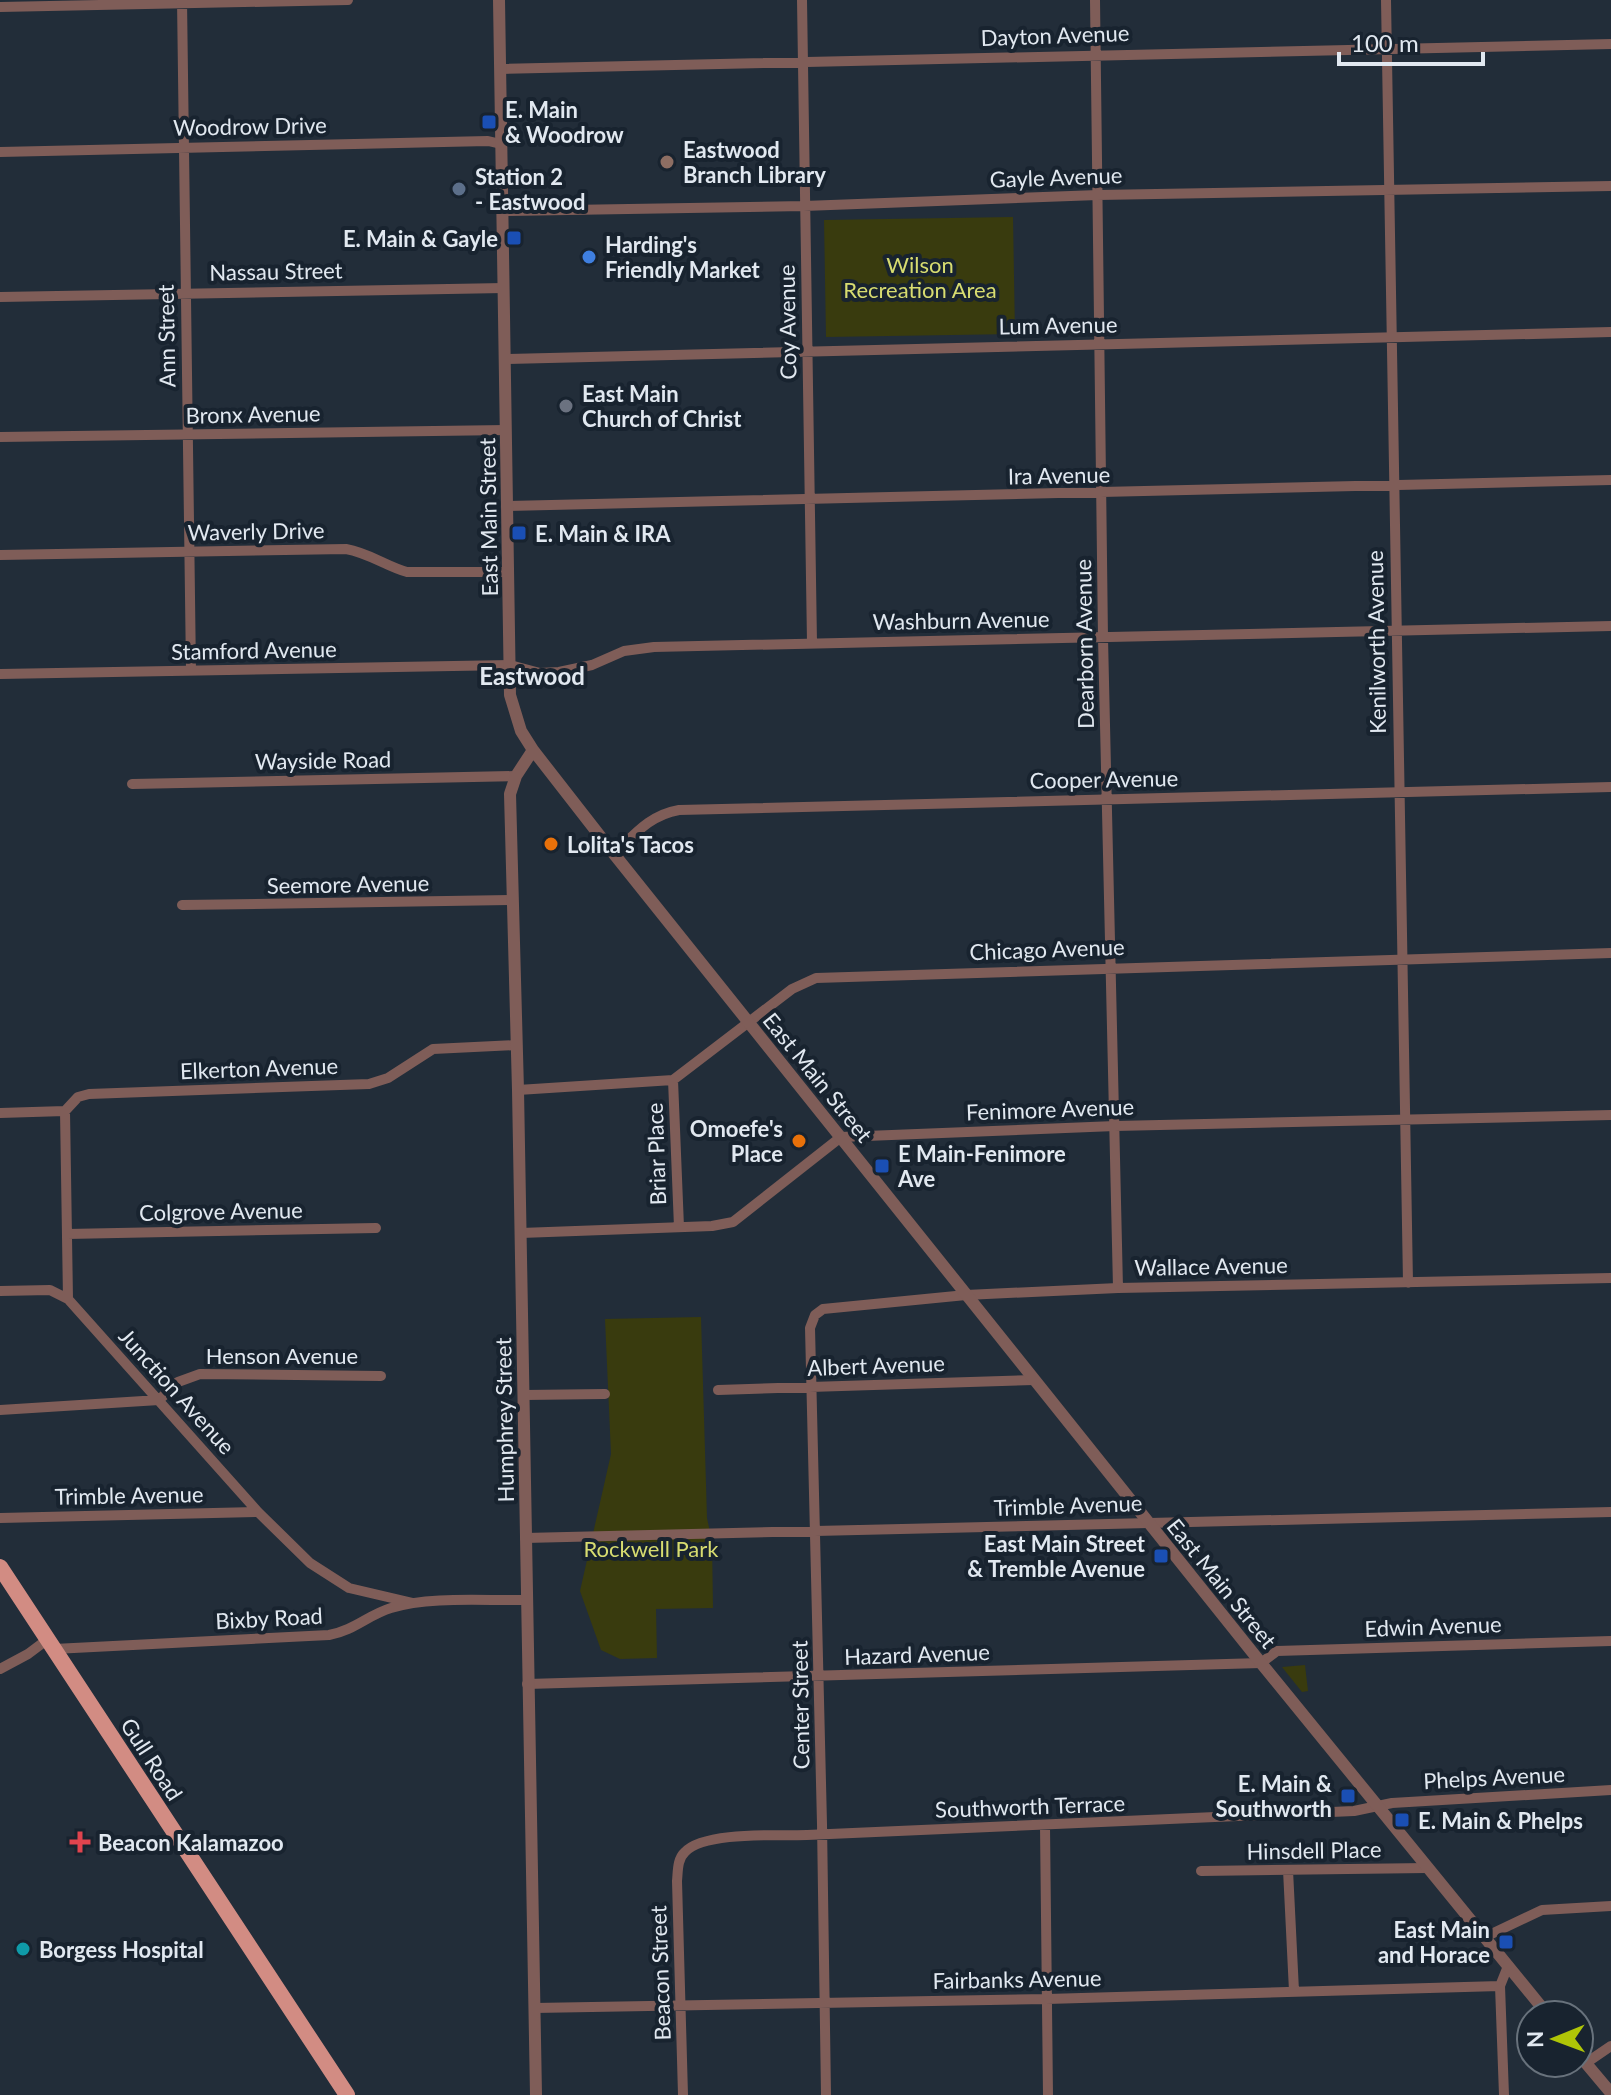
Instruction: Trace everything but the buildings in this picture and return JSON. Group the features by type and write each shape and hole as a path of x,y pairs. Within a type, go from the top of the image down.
{"main road":[{"name":"Gull Road","path":"0,1567 347,2095"}],"street":[{"path":"0,7 348,0"},
{"name":"East Main Street","path":"499,0 510,665 514,713 533,750 1261,1663 1535,1999"},
{"name":"Coy Avenue","path":"802,0 812,643"},
{"name":"Dearborn Avenue","path":"1095,0 1103,638 1118,1288"},
{"name":"Kenilworth Avenue","path":"1386,0 1408,1283"},
{"name":"Ann Street","path":"182,2 191,671"},
{"name":"Dayton Avenue","path":"500,69 1096,53 1611,44"},
{"name":"Woodrow Drive","path":"0,152 488,141 501,144"},
{"name":"Gayle Avenue","path":"503,211 804,206 1098,195 1611,186"},
{"name":"Nassau Street","path":"0,297 504,288"},
{"name":"Lum Avenue","path":"505,359 1611,332"},
{"name":"Bronx Avenue","path":"0,437 506,430"},
{"name":"Ira Avenue","path":"507,506 1611,480"},
{"name":"Waverly Drive","path":"0,555 346,549 407,572 509,572"},
{"name":"Washburn Avenue","path":"510,665 540,673 559,672 592,665 624,651 654,647 1611,626"},
{"name":"Stamford Avenue","path":"0,674 510,665"},
{"name":"Humphrey Street","path":"533,750 516,776 510,794 536,2095"},
{"name":"Wayside Road","path":"132,784 516,776"},
{"name":"Cooper Avenue","path":"614,854 647,822 663,813 679,810 1611,787"},
{"name":"Seemore Avenue","path":"182,905 513,900"},
{"name":"Chicago Avenue","path":"673,1080 803,982 816,978 1611,953"},
{"name":"Elkerton Avenue","path":"0,1113 65,1111 78,1097 89,1094 369,1084 388,1078 433,1049 517,1045"},
{"path":"518,1090 673,1080"},
{"name":"Briar Place","path":"673,1080 679,1227"},
{"path":"0,1291 50,1290 68,1299 65,1111"},
{"name":"Fenimore Avenue","path":"841,1137 1115,1126 1611,1115"},
{"path":"521,1233 712,1226 741,1218 841,1137"},
{"name":"Colgrove Avenue","path":"67,1234 376,1228"},
{"name":"Wallace Avenue","path":"815,1315 823,1309 966,1295 1118,1288 1611,1278"},
{"name":"Junction Avenue","path":"68,1299 258,1512 310,1563 349,1588 413,1603"},
{"name":"Center Street","path":"815,1315 810,1328 823,1834 826,2095"},
{"name":"Henson Avenue","path":"159,1400 178,1382 200,1374 381,1376"},
{"name":"Albert Avenue","path":"718,1390 1034,1380"},
{"path":"524,1395 605,1394"},
{"path":"0,1410 159,1400"},
{"name":"Trimble Avenue","path":"0,1518 258,1512"},
{"name":"Trimble Avenue","path":"525,1538 1611,1512"},
{"name":"Bixby Road","path":"51,1644 329,1635 347,1631 384,1610 413,1603 526,1600"},
{"name":"Edwin Avenue","path":"1261,1663 1277,1651 1611,1641"},
{"path":"0,1669 51,1644"},
{"name":"Hazard Avenue","path":"527,1684 1261,1663"},
{"name":"Phelps Avenue","path":"1379,1806 1611,1790"},
{"name":"Southworth Terrace","path":"685,1852 708,1841 1354,1811 1379,1806"},
{"path":"1045,1826 1048,2095"},
{"name":"Beacon Street","path":"683,2095 677,1881 678,1868 685,1852"},
{"name":"Hinsdell Place","path":"1201,1871 1427,1868"},
{"path":"1288,1870 1294,1991"},
{"path":"1485,1937 1542,1910 1611,1906"},
{"path":"1504,2095 1500,1986 1508,1966"},
{"name":"Fairbanks Avenue","path":"534,2008 1047,1999 1500,1986"},
{"path":"1595,2074 1611,2093"}],"green space":[{"name":"Wilson Recreation Area","path":"1013,217 1015,334 826,337 824,220"},
{"name":"Rockwell Park","path":"701,1317 713,1608 656,1609 657,1658 620,1659 601,1650 580,1591 611,1454 605,1319"},
{"path":"1305,1665 1308,1691 1302,1692 1282,1667"}],"place":[{"name":"E. Main & Woodrow","path":"489,122"},
{"name":"Eastwood Branch Library","path":"667,162"},
{"name":"Station 2 - Eastwood","path":"459,189"},
{"name":"E. Main & Gayle","path":"514,238"},
{"name":"Harding's Friendly Market","path":"589,257"},
{"name":"East Main Church of Christ","path":"566,406"},
{"name":"E. Main & IRA","path":"519,533"},
{"name":"Lolita's Tacos","path":"551,844"},
{"name":"Omoefe's Place","path":"799,1141"},
{"name":"E Main-Fenimore Ave","path":"882,1166"},
{"name":"East Main Street & Tremble Avenue","path":"1161,1556"},
{"name":"E. Main & Southworth","path":"1348,1796"},
{"name":"E. Main & Phelps","path":"1402,1820"},
{"name":"Beacon Kalamazoo","path":"80,1842"},
{"name":"East Main and Horace","path":"1506,1942"},
{"name":"Borgess Hospital","path":"23,1949"}],"district":[{"name":"Eastwood","path":"532,675"}]}
